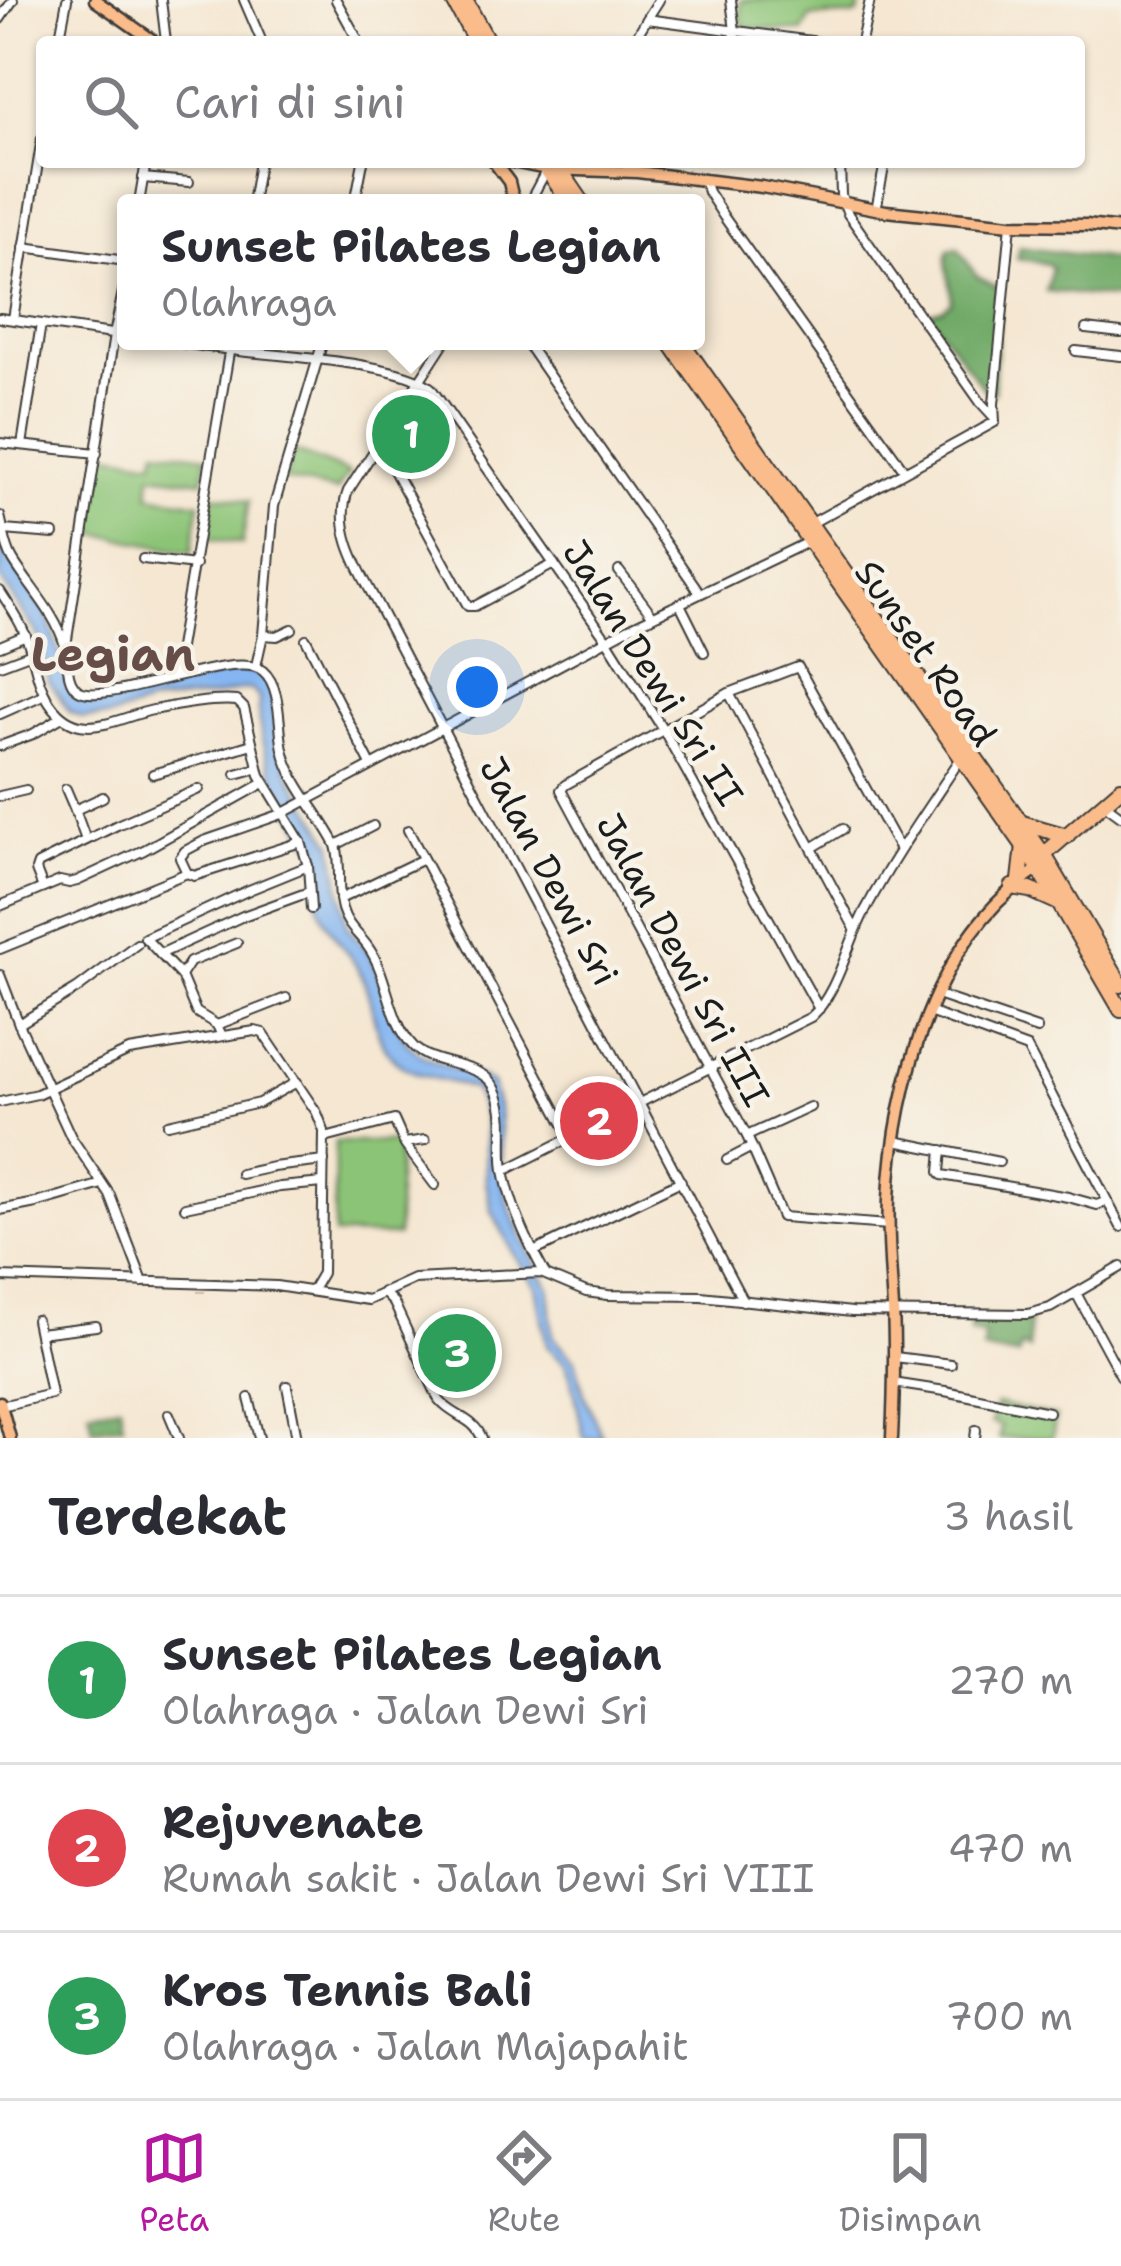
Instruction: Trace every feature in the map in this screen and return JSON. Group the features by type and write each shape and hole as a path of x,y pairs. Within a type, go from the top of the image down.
{"highway":[{"path":"453,0 473,36"},
{"path":"464,0 485,36"},
{"path":"553,168 576,194"},
{"name":"Sunset Road","path":"675,350 1024,845 1032,870 1121,985"},
{"name":"Sunset Road","path":"688,350 1022,823 1032,870 1059,903 1121,1010"},
{"path":"1032,870 1121,788"},
{"path":"1032,870 1117,808"},
{"path":"1022,823 1067,836"},
{"path":"1024,845 1032,870 1030,890 1059,903"}],"main road":[{"path":"95,0 146,36"},
{"path":"589,168 789,191 876,210 1121,229"},
{"path":"584,194 584,183 597,170"},
{"path":"892,1438 889,1225 896,1141 915,1055 936,994 969,936 1032,870"},
{"path":"1,1404 10,1438"}],"street":[{"path":"0,19 13,0"},
{"path":"60,36 67,0"},
{"path":"161,0 165,36"},
{"path":"244,0 259,36"},
{"path":"336,0 356,36"},
{"path":"637,36 659,0"},
{"path":"731,0 735,36"},
{"path":"862,36 870,0"},
{"path":"647,20 730,36"},
{"path":"14,320 37,168"},
{"path":"140,194 145,168"},
{"path":"534,194 550,168"},
{"path":"840,168 843,203 994,417"},
{"path":"876,210 884,168"},
{"path":"143,178 189,182"},
{"path":"704,180 724,217 905,471"},
{"path":"810,524 995,422 1011,224"},
{"path":"24,247 117,260"},
{"path":"0,318 117,334"},
{"path":"66,648 117,320"},
{"path":"22,445 40,324"},
{"path":"1086,329 1121,333"},
{"path":"174,676 229,350"},
{"path":"262,350 420,379"},
{"path":"256,666 274,506 321,350"},
{"name":"Jalan Dewi Sri","path":"439,350 346,496 348,541 738,1297"},
{"path":"531,350 700,593"},
{"path":"1076,351 1121,356"},
{"name":"Jalan Dewi Sri II","path":"420,379 431,388 607,640 664,731 819,1009"},
{"path":"0,443 97,454"},
{"path":"380,443 469,606 554,564"},
{"path":"0,516 13,560 66,648 71,680 78,691 115,692 174,676 241,666 264,671 272,683 286,760 336,845 340,899 351,929 372,953 411,1044 495,1086 504,1171 543,1273"},
{"path":"4,530 54,534"},
{"path":"301,842 194,876 179,858 204,841 283,813 653,616 809,541"},
{"path":"142,559 195,565"},
{"path":"619,572 653,616"},
{"path":"1,595 5,609 26,635 45,694 62,717 94,727 154,710 232,700 244,708 264,783 301,842 311,909"},
{"path":"680,604 704,652"},
{"path":"263,635 277,636 292,629"},
{"path":"0,646 26,635"},
{"path":"306,639 372,766"},
{"path":"0,665 32,653"},
{"path":"664,731 729,693 798,667 898,848"},
{"path":"729,693 855,929"},
{"path":"0,714 45,694"},
{"path":"0,746 62,717"},
{"name":"Jalan Dewi Sri III","path":"664,731 561,790 752,1147 779,1212 787,1219 889,1225"},
{"path":"153,774 252,744"},
{"path":"504,1171 811,1017 829,993 855,929 898,848 962,757"},
{"path":"236,774 258,768"},
{"path":"0,906 128,859 264,783"},
{"path":"66,789 86,840"},
{"path":"43,888 36,866 199,789"},
{"path":"0,796 26,790"},
{"path":"74,811 103,797"},
{"path":"336,845 373,826"},
{"path":"408,830 570,1137"},
{"path":"812,848 843,830"},
{"path":"340,899 423,859"},
{"path":"222,1036 217,1025 196,1012 182,976 145,938 308,866"},
{"path":"0,949 187,873"},
{"path":"160,954 309,892"},
{"path":"182,976 190,962 237,943"},
{"path":"19,1024 137,944"},
{"path":"0,975 80,1153 110,1195 143,1282"},
{"path":"936,994 1036,1029"},
{"path":"217,1025 286,998"},
{"path":"929,1012 1027,1048 1121,1227"},
{"path":"0,1102 26,1098 129,1051 263,1033 320,1118 325,1138 322,1274 311,1291"},
{"path":"168,1124 259,1103 297,1082"},
{"path":"746,1136 810,1107"},
{"path":"325,1138 393,1120 435,1185"},
{"path":"404,1143 425,1140"},
{"path":"896,1141 1000,1162"},
{"path":"728,1160 752,1147"},
{"path":"942,1150 942,1175 1097,1205 1107,1201"},
{"path":"241,1174 324,1161"},
{"path":"533,1252 681,1181"},
{"path":"185,1207 323,1183"},
{"path":"0,1210 102,1184"},
{"path":"0,1277 276,1286 368,1300 423,1278 543,1273 596,1294 738,1297 852,1312 1035,1314 1121,1267"},
{"path":"322,1274 331,1294"},
{"path":"383,1292 394,1303 439,1400 450,1412 474,1423 482,1438"},
{"path":"1076,1293 1121,1376"},
{"path":"1,1404 51,1394 36,1320"},
{"path":"38,1333 96,1326"},
{"path":"893,1357 951,1364"},
{"path":"893,1383 1048,1412"},
{"path":"287,1386 297,1438"},
{"path":"249,1398 259,1438"},
{"path":"170,1414 179,1438"}],"green space":[{"path":"741,0 862,0 858,14 810,17 803,32 749,28 740,20"},
{"path":"1019,247 1121,260 1121,299 1046,291 1052,268 1017,258"},
{"path":"958,248 977,276 997,287 994,392 989,395 929,316 951,302 947,256 949,249"},
{"path":"157,449 207,456 203,481 151,475 149,495 200,503 192,552 92,533 103,453 154,461"},
{"path":"294,451 349,473 337,491 284,480"},
{"path":"212,495 249,501 242,544 205,538"},
{"path":"335,1142 398,1142 397,1236 334,1235"},
{"path":"971,1317 1029,1320 1029,1350 1021,1347 1018,1356 983,1351 984,1335 970,1333"},
{"path":"996,1404 1056,1417 1052,1438 999,1438 1001,1426 991,1423"},
{"path":"120,1405 123,1424 93,1429 89,1410"}],"water":[{"path":"0,523 5,548 48,616 70,687 79,698 109,700 241,670 264,677 272,690 280,751 333,844 347,927 370,954 403,1037 428,1059 492,1084 507,1200 549,1288 553,1336 575,1360 603,1438 584,1438 566,1364 547,1346 536,1286 492,1211 486,1182 485,1120 475,1090 413,1072 388,1052 361,974 325,921 318,901 317,854 268,762 259,698 252,690 242,689 151,704 110,717 82,718 70,712 49,682 38,635 0,578"}],"place":[{"name":"Sunset Pilates Legian","path":"411,434"},
{"name":"Rejuvenate","path":"599,1121"},
{"name":"Kros Tennis Bali","path":"457,1353"}],"district":[{"name":"Legian","path":"113,654"}]}
